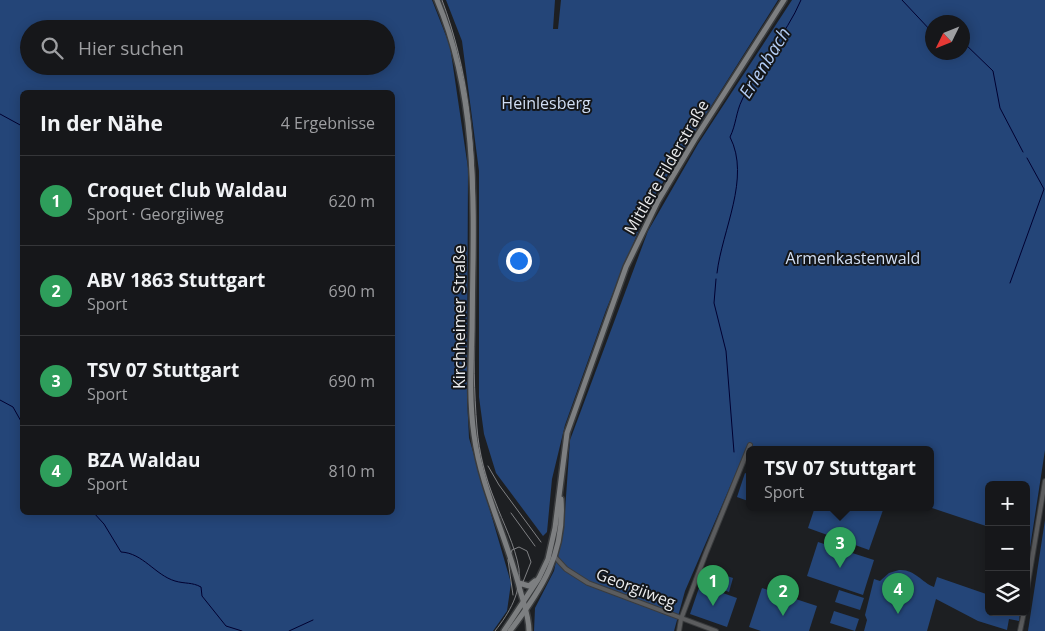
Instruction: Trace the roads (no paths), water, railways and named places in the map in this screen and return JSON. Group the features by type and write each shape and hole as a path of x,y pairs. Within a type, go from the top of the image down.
{"main road":[{"name":"Kirchheimer Straße","path":"437,0 453,44 460,74 472,172 471,398 474,436 484,479 507,543 524,603 529,631"},
{"name":"Mittlere Filderstraße","path":"504,631 540,578 552,546 566,433 626,267 644,228 694,139 784,0"},
{"name":"Mittlere Filderstraße","path":"510,631 543,585 554,557 561,524 560,474"},
{"path":"552,546 554,557"},
{"path":"518,582 523,586 529,586 540,578"}],"street":[{"path":"679,631 681,619 746,454"},
{"path":"1030,571 1045,481"},
{"name":"Georgiiweg","path":"554,557 566,569 588,583 716,631"},
{"path":"1020,631 1023,616"}],"waterway":[{"name":"Erlenbach","path":"717,273 736,187 738,170 736,153 730,137 738,109 755,74 788,26 801,0"},
{"path":"902,0 925,25"},
{"path":"970,49 993,71 1000,108 1023,152"},
{"path":"0,114 20,125"},
{"path":"1010,283 1044,189 1027,158"},
{"name":"Erlenbach","path":"716,279 714,303 726,351 734,452"},
{"path":"0,400 13,407 20,419"},
{"path":"96,515 104,524 121,552 136,556 168,578 201,587 202,596 226,626 242,631"},
{"path":"289,631 313,620"}],"tram line":[{"path":"442,0 458,53 468,106 473,159 475,212 474,374 478,437 488,483 512,543 519,569 518,586 513,602 495,631"},
{"path":"488,466 499,485 541,542"},
{"path":"511,513 535,546"},
{"path":"513,595 508,560 512,550 519,547 527,551 531,562 521,587"}],"place":[{"name":"TSV 07 Stuttgart","path":"840,568"},
{"name":"Croquet Club Waldau","path":"713,606"},
{"name":"BZA Waldau","path":"898,614"},
{"name":"ABV 1863 Stuttgart","path":"783,616"}],"park label":[{"name":"Heinlesberg","path":"546,103"},
{"name":"Armenkastenwald","path":"853,258"}]}
